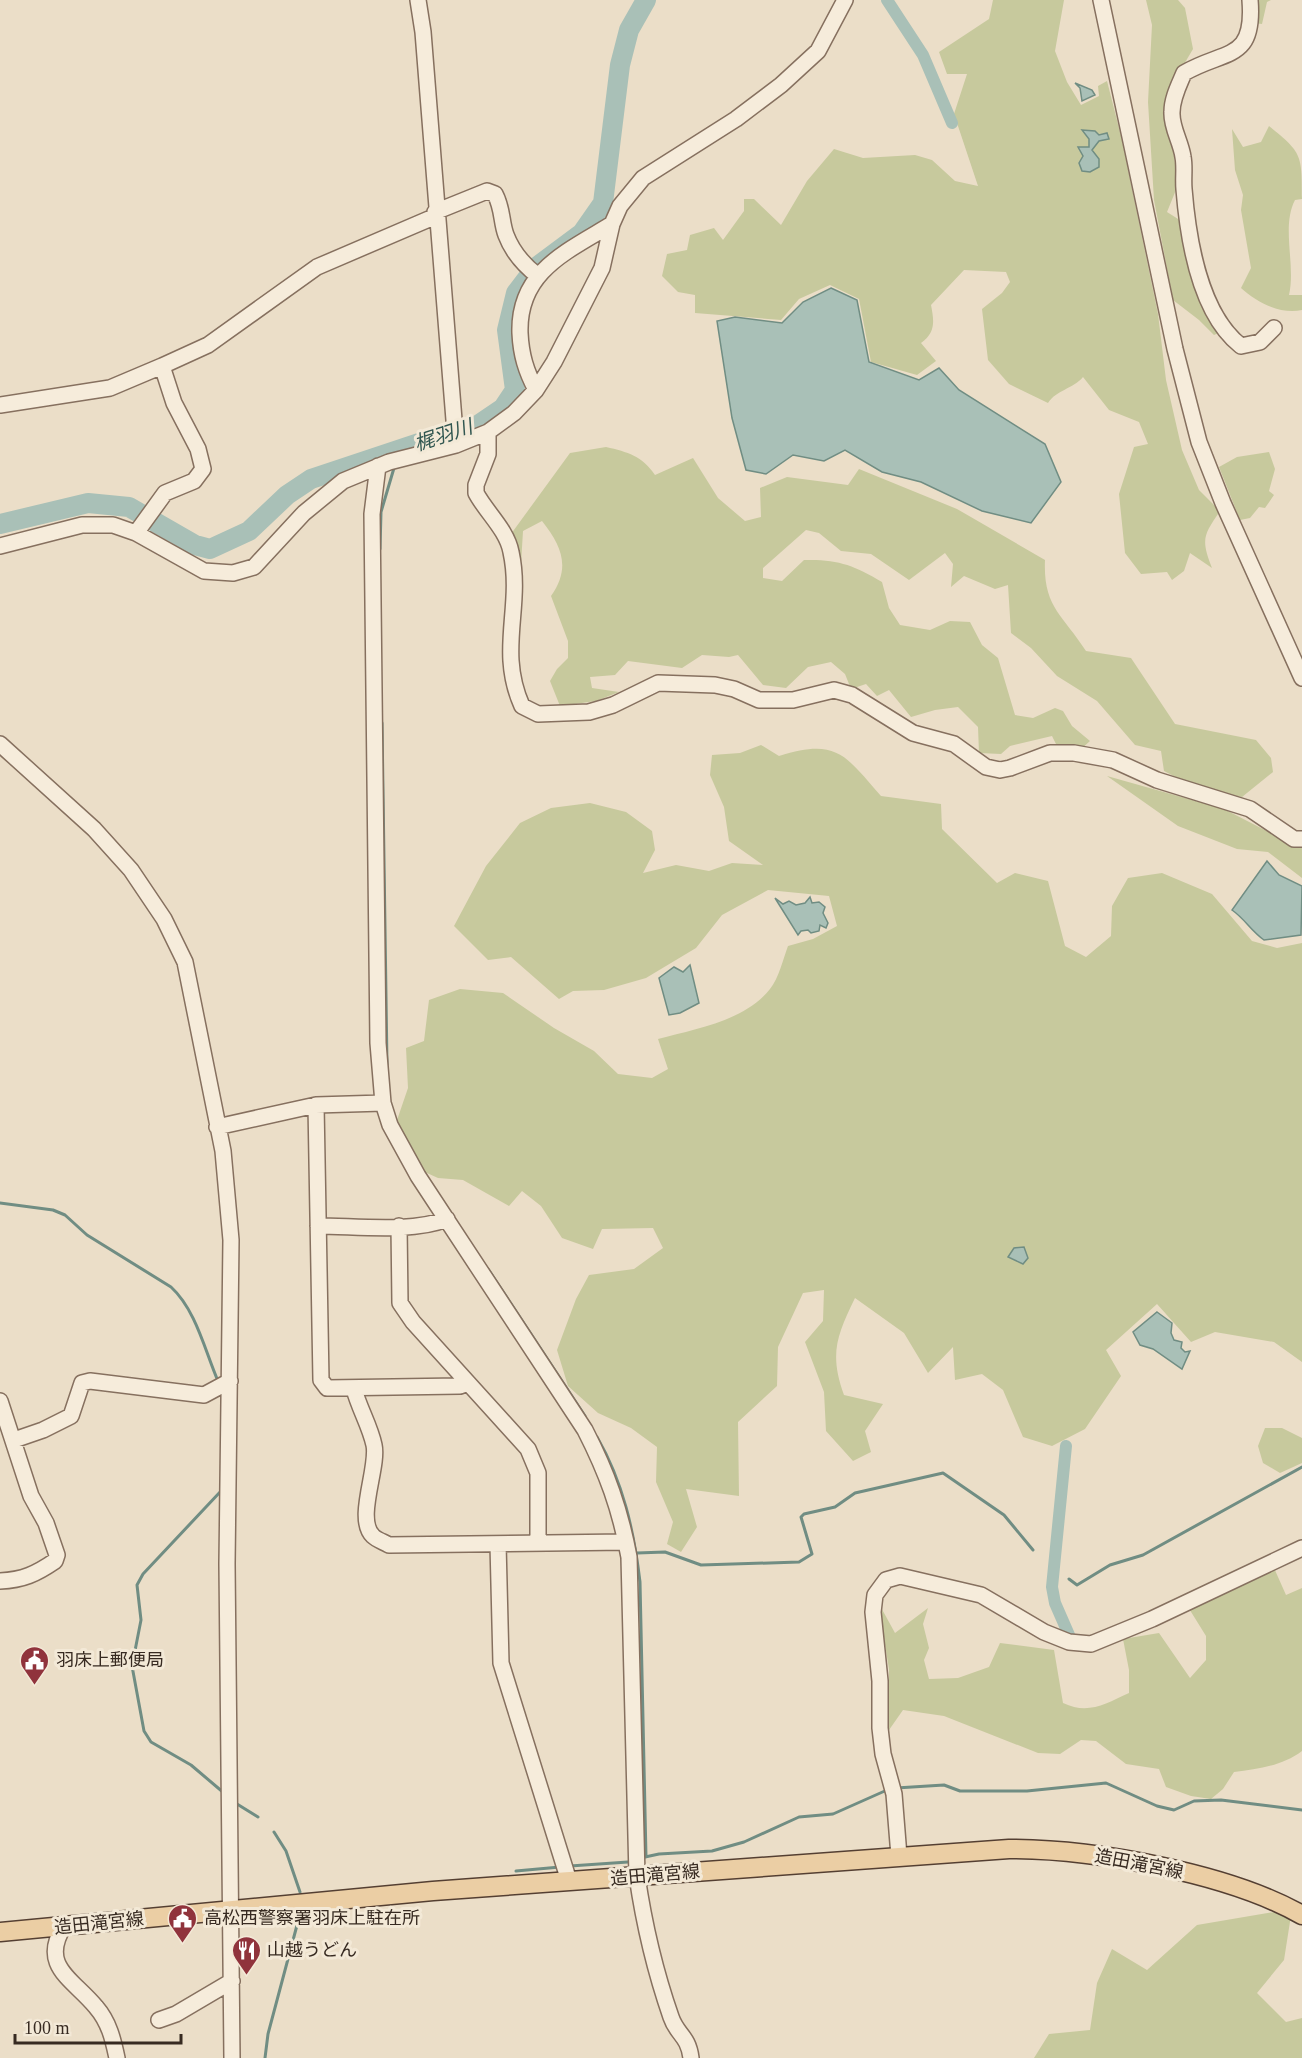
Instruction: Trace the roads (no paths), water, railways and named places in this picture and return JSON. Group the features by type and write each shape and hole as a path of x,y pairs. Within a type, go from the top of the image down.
{"main road":[{"name":"造田滝宮線","path":"0,1932 569,1881 899,1856 1030,1849 1096,1856 1200,1876 1267,1897 1302,1915"}],"street":[{"path":"418,0 423,32 456,442"},
{"path":"0,546 82,525 113,525 138,530 204,571 233,573 254,567 304,513 343,482 378,466 488,432 514,413 536,390 602,268 612,224 620,206 643,178 736,119 781,85 818,51 845,0"},
{"path":"1101,0 1175,349 1199,442 1223,503 1302,678"},
{"path":"1250,0 1251,14 1245,41 1238,50 1184,73 1173,100 1172,114 1183,157 1184,191 1196,263 1206,296 1226,332 1241,346 1260,342 1274,328"},
{"path":"0,405 110,388 162,366 208,345 316,267 488,191 495,194 502,209 505,233 522,261 537,275"},
{"path":"536,390 524,368 519,311 526,293 537,275 561,255 612,224"},
{"path":"138,530 153,506 165,493 194,481 203,469 198,450 174,403 162,366"},
{"path":"488,432 488,454 476,485 476,493 511,550 515,590 509,666 522,706 538,714 589,712 613,705 658,683 715,685 734,689 759,700 793,700 834,690 852,695 913,733 954,744 986,767 1000,770 1010,768 1050,753 1074,753 1113,760 1157,780 1250,809 1294,839 1302,839"},
{"path":"378,466 372,514 378,1043 383,1104 390,1125 418,1176 585,1430 605,1471 622,1517 626,1542 634,1708 637,1876 645,1928 662,1988 672,2021 689,2042 691,2058"},
{"path":"0,744 64,800 94,830 130,870 164,919 185,963 217,1127 227,1184 231,1240 223,1386 232,2058"},
{"path":"217,1127 316,1105 383,1104"},
{"path":"316,1105 321,1380 327,1388 354,1389 460,1386 468,1383"},
{"path":"318,1226 399,1226 435,1224 447,1219"},
{"path":"399,1226 400,1303 413,1322 528,1449 538,1473 538,1543"},
{"path":"14,1440 43,1430 71,1416 82,1383 90,1381 204,1395 223,1386"},
{"path":"354,1389 360,1412 375,1446 375,1461 367,1499 369,1531 374,1537 389,1545 626,1542"},
{"path":"0,1401 31,1496 46,1523 57,1555 55,1562 38,1573 22,1580 0,1581"},
{"path":"498,1544 501,1663 569,1881"},
{"path":"899,1856 894,1789 883,1754 880,1681 873,1612 874,1596 885,1580 900,1576 981,1595 1044,1632 1069,1642 1091,1644 1152,1619 1302,1548"},
{"path":"64,1926 56,1940 55,1960 62,1972 97,2007 111,2030 117,2058"},
{"path":"159,2020 176,2014 232,1981"}],"waterway":[{"name":"梶羽川","path":"0,524 88,503 129,507 195,545 210,549 249,531 287,495 311,479 431,439 472,429 503,408 515,390 507,330 516,293 535,268 582,233 603,203 620,65 629,30 646,0"},
{"path":"887,0 923,55 952,123"},
{"path":"380,549 381,512 394,468"},
{"path":"382,723 387,1065"},
{"path":"0,1203 53,1210 65,1215 87,1235 171,1287 187,1307 218,1381"},
{"path":"488,1269 585,1416"},
{"path":"597,1437 614,1471 626,1507 640,1582 646,1857"},
{"path":"1066,1446 1052,1587 1055,1603 1069,1635"},
{"path":"1069,1579 1077,1585 1110,1565 1143,1555 1302,1467"},
{"path":"637,1553 665,1552 701,1565 799,1562 812,1554 801,1517 804,1514 835,1507 855,1493 943,1473 1004,1515 1033,1550"},
{"path":"221,1491 143,1574 137,1585 141,1620 132,1666 144,1731 151,1742 191,1765 224,1793"},
{"path":"896,1788 944,1785 960,1791 1027,1791 1106,1783 1157,1806 1174,1810 1194,1801 1221,1800 1302,1810"},
{"path":"645,1857 712,1851 744,1842 799,1817 833,1814 887,1790"},
{"path":"237,1804 258,1817"},
{"path":"274,1832 286,1851 300,1892"},
{"path":"570,1866 628,1862"},
{"path":"516,1871 560,1867"},
{"path":"265,2058 268,2034 300,1914"}],"place":[{"name":"羽床上郵便局","path":"35,1686"},
{"name":"高松西警察署羽床上駐在所","path":"183,1944"},
{"name":"山越うどん","path":"246,1976"}]}
